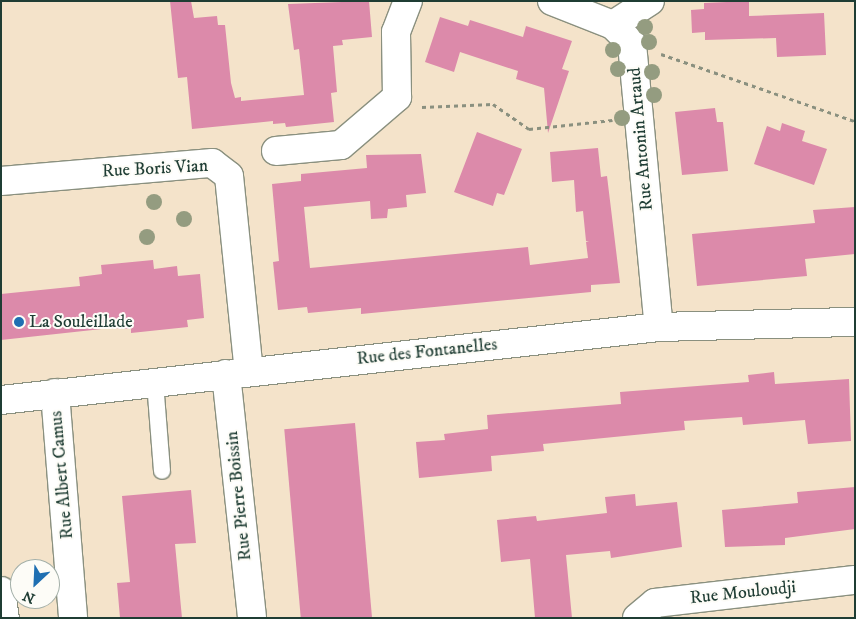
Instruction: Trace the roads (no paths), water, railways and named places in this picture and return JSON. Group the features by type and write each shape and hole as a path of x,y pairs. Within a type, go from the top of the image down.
{"street":[{"path":"276,151 341,145 397,97 396,32 408,1"},
{"name":"Rue Antonin Artaud","path":"552,1 613,24 632,44 659,327"},
{"path":"613,24 650,1"},
{"name":"Rue Boris Vian","path":"1,181 212,163 228,176 238,373"},
{"name":"Rue des Fontanelles","path":"1,400 659,327 855,322"},
{"name":"Rue Pierre Boissin","path":"238,373 252,618"},
{"name":"Rue Albert Camus","path":"55,393 73,618"},
{"name":"Rue Mouloudji","path":"637,618 655,603 855,580"},
{"path":"1,591 5,618"}],"lane":[{"path":"155,382 162,471"}],"place":[{"name":"La Souleillade","path":"19,322"}]}
